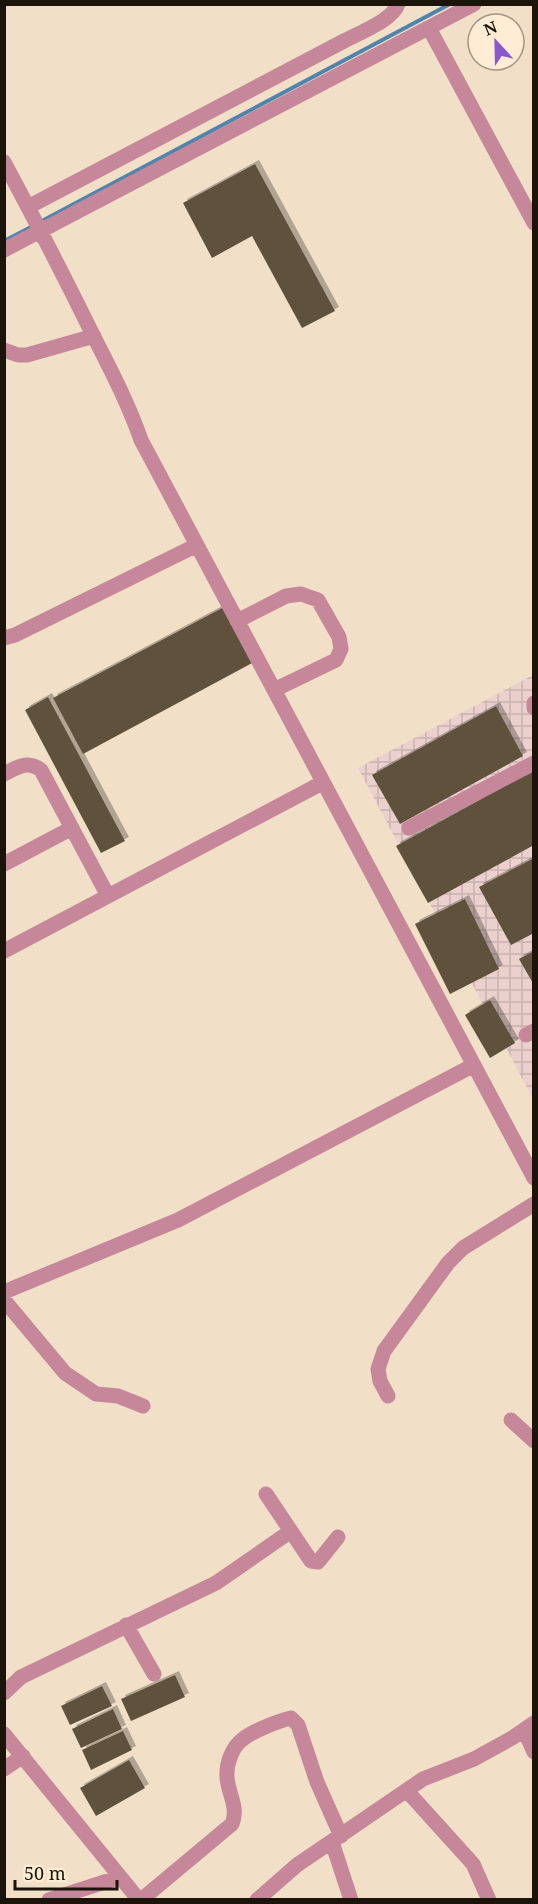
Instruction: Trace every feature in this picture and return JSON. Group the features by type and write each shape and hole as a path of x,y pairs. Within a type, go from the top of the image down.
{"street":[{"path":"29,209 386,18 397,9 398,4"},
{"path":"4,250 474,4"},
{"path":"429,28 534,223"},
{"path":"4,162 41,229 133,415 141,440 534,1178"},
{"path":"4,350 18,356 27,355 94,336"},
{"path":"4,638 15,636 197,545"},
{"path":"237,621 286,596 301,594 318,600 339,637 341,649 336,660 274,690"},
{"path":"534,703 534,708"},
{"path":"408,828 534,763"},
{"path":"4,774 23,764 33,764 40,770 108,896"},
{"path":"4,951 322,783"},
{"path":"4,864 72,828"},
{"path":"4,1292 178,1220 474,1065"},
{"path":"388,1396 380,1381 378,1369 384,1351 448,1263 464,1248 534,1204"},
{"path":"4,1300 65,1373 96,1394 118,1396 143,1406"},
{"path":"511,1420 534,1442"},
{"path":"266,1494 311,1561 318,1562 338,1537"},
{"path":"4,1693 21,1677 216,1582 291,1531"},
{"path":"126,1625 154,1674"},
{"path":"4,1734 140,1899 232,1824 236,1816 227,1778 229,1758 242,1739 291,1718 298,1725 337,1839 351,1899"},
{"path":"257,1899 297,1865 423,1779 474,1759 529,1726 534,1752"},
{"path":"4,1769 23,1756"},
{"path":"407,1791 473,1864 489,1899"},
{"path":"49,1899 120,1877"}],"shaded area":[{"path":"533,675 533,1099 358,768"}],"building":[{"path":"255,164 335,311 302,328 252,236 212,258 183,203"},
{"path":"224,607 254,662 83,754 53,698"},
{"path":"48,697 125,841 101,853 25,710"},
{"path":"496,706 523,756 400,824 372,775"},
{"path":"532,771 534,774 534,845 428,903 396,846"},
{"path":"534,858 534,933 511,945 479,887"},
{"path":"465,899 499,969 450,994 415,924"},
{"path":"534,951 534,985 519,959"},
{"path":"490,1000 515,1043 490,1058 465,1015"},
{"path":"175,1675 185,1697 131,1721 121,1699"},
{"path":"102,1686 112,1706 70,1725 61,1706"},
{"path":"113,1709 122,1729 81,1748 72,1729"},
{"path":"123,1731 132,1750 91,1770 82,1750"},
{"path":"129,1760 145,1788 96,1816 80,1788"}],"waterway":[{"path":"40,222 450,4"},
{"path":"4,241 33,226"}]}
